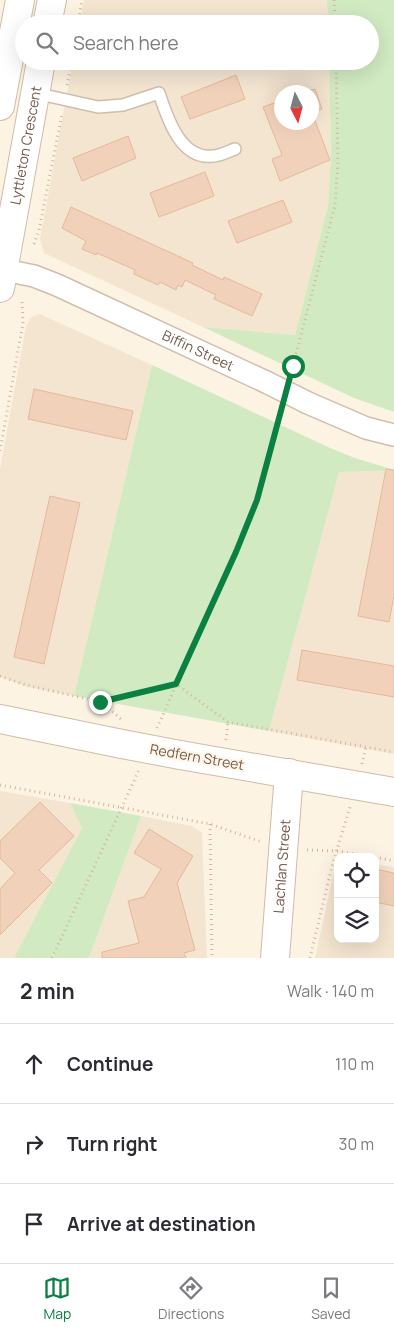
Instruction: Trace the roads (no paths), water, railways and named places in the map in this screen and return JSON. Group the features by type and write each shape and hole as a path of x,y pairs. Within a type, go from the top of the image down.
{"street":[{"path":"17,15 20,0"},
{"path":"49,15 52,0"},
{"path":"15,24 1,93 35,93"},
{"name":"Lyttleton Crescent","path":"1,275 39,70"},
{"name":"Biffin Street","path":"1,275 34,276 57,285 308,403 366,428 394,435"},
{"name":"Redfern Street","path":"0,719 123,733 180,755 394,792"},
{"name":"Lachlan Street","path":"275,958 289,773"}],"lane":[{"path":"35,93 98,107 123,105 159,93 168,121 185,146 202,155 213,156 236,149"}]}
